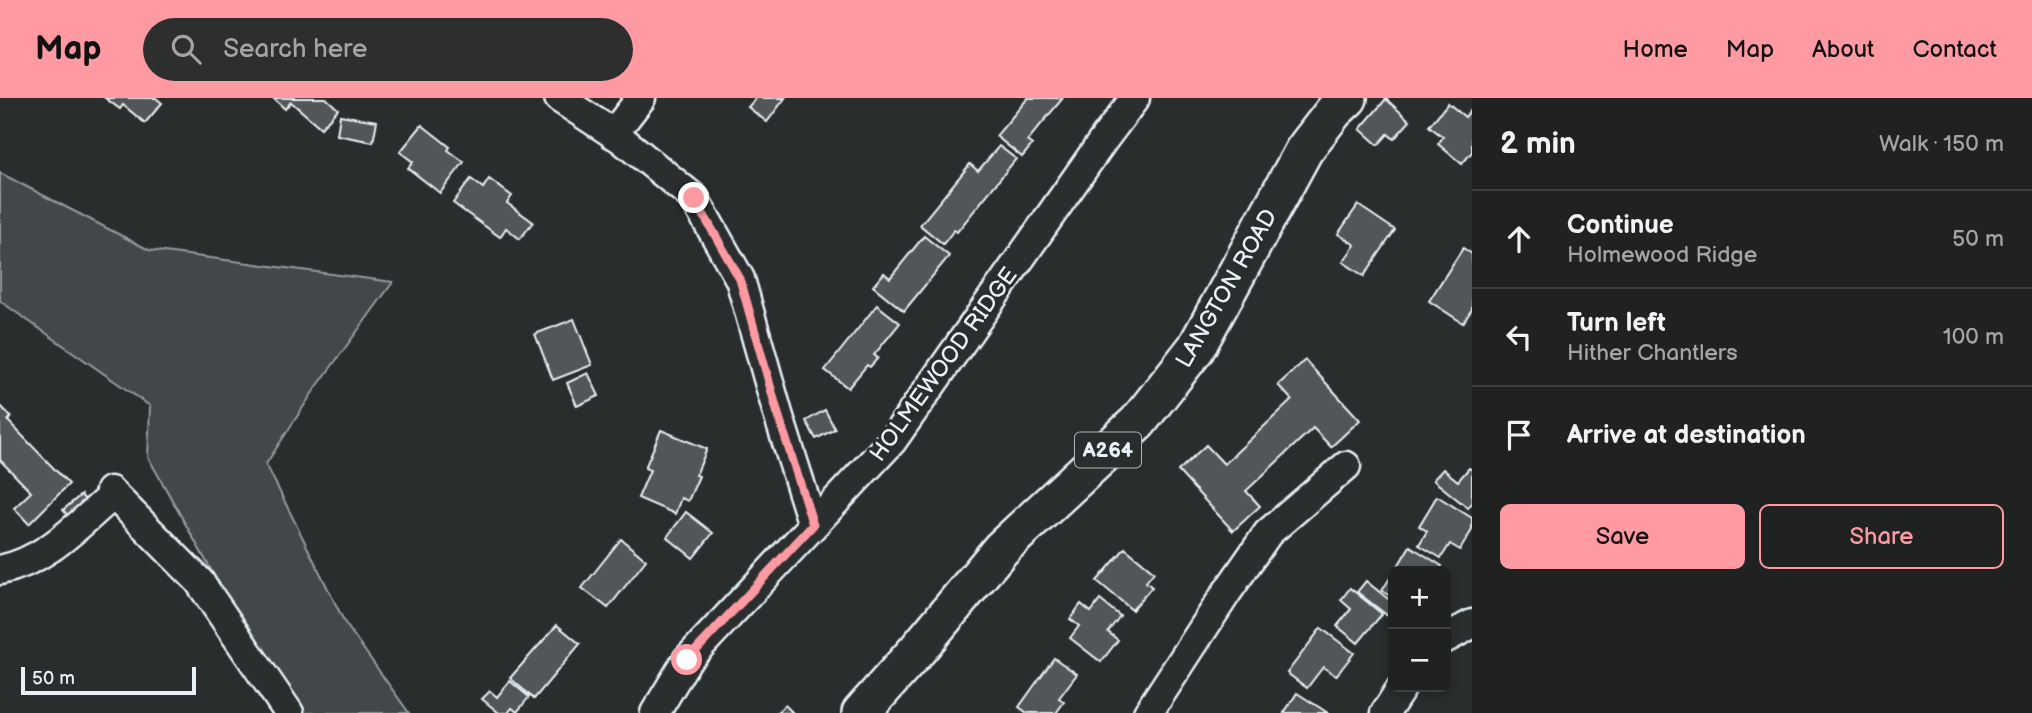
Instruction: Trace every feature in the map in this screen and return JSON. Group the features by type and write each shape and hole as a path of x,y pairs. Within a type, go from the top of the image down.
{"main road":[{"name":"LANGTON ROAD","path":"861,713 1001,549 1138,422 1196,348 1304,150 1334,111 1348,98"}],"street":[{"path":"559,98 613,134 694,198 740,279 813,525"},
{"path":"613,134 641,98"},
{"name":"HOLMEWOOD RIDGE","path":"655,713 687,660 892,441 1135,98"},
{"path":"1148,713 1268,533 1346,466"},
{"path":"0,570 39,556 58,543 111,493 199,581 289,713"},
{"path":"1451,635 1472,624"},
{"path":"1385,713 1399,692"}],"shaded area":[{"path":"0,173 149,250 393,282 313,392 266,464 345,623 409,713 291,713 148,457 150,406 0,301"}],"building":[{"path":"105,98 156,98 162,103 145,123 123,105 120,109"},
{"path":"273,98 326,98 338,109 321,128 291,102 285,109"},
{"path":"756,98 785,98 767,122 748,107"},
{"path":"1028,98 1063,98 1027,141 1032,145 1022,157 996,136"},
{"path":"1386,99 1410,121 1394,139 1388,134 1378,145 1360,129"},
{"path":"1448,103 1465,117 1472,112 1472,152 1462,164 1438,144 1443,137 1429,126"},
{"path":"340,115 377,121 373,142 337,135"},
{"path":"422,125 464,162 440,193 408,168 413,162 400,152"},
{"path":"999,146 1016,159 957,232 954,230 943,244 920,225 970,164 978,171"},
{"path":"471,179 483,188 489,179 512,196 507,203 533,222 520,239 506,228 500,237 453,203"},
{"path":"1358,205 1395,230 1364,276 1343,262 1355,245 1338,234"},
{"path":"924,236 949,256 904,311 873,286 884,273 890,278"},
{"path":"1463,248 1472,254 1472,309 1463,323 1429,301"},
{"path":"877,305 900,323 874,355 878,358 870,367 867,365 848,388 825,370"},
{"path":"574,319 592,365 553,380 535,334"},
{"path":"1305,360 1360,420 1331,447 1313,428 1246,491 1260,506 1233,531 1178,471 1206,445 1224,464 1292,400 1278,385"},
{"path":"588,373 599,396 577,406 567,383"},
{"path":"0,405 11,417 8,421 69,484 29,524 14,508 31,492 0,460"},
{"path":"825,410 835,429 816,439 806,421"},
{"path":"661,430 707,449 688,501 681,498 675,514 638,498 650,470 645,468"},
{"path":"1469,468 1472,470 1472,503 1468,508 1433,480 1443,469 1458,481"},
{"path":"81,495 90,506 72,521 63,510"},
{"path":"1437,496 1472,518 1472,530 1460,550 1450,544 1441,558 1419,545 1427,531 1419,526"},
{"path":"686,512 713,533 693,558 667,537"},
{"path":"621,539 646,560 608,608 582,588"},
{"path":"1410,546 1442,566 1398,566"},
{"path":"1125,548 1154,572 1146,582 1152,587 1132,610 1097,581"},
{"path":"1366,581 1388,599 1388,616 1357,592"},
{"path":"1388,581 1388,595 1382,591"},
{"path":"1350,588 1382,614 1358,643 1337,626 1351,609 1341,600"},
{"path":"1100,600 1120,616 1108,632 1118,640 1101,662 1070,638 1079,626 1070,619 1081,604 1091,612"},
{"path":"557,625 580,644 534,699 510,678"},
{"path":"1321,628 1354,653 1336,676 1323,667 1307,688 1287,673"},
{"path":"1054,658 1077,674 1059,698 1064,702 1056,713 1027,713 1019,707"},
{"path":"510,681 529,697 517,712 512,708 508,713 499,713 482,699 490,691 497,697"},
{"path":"1297,693 1328,713 1284,713"},
{"path":"785,705 793,713 776,713"}],"route":[{"path":"687,660 813,525 740,279 694,198"}]}
